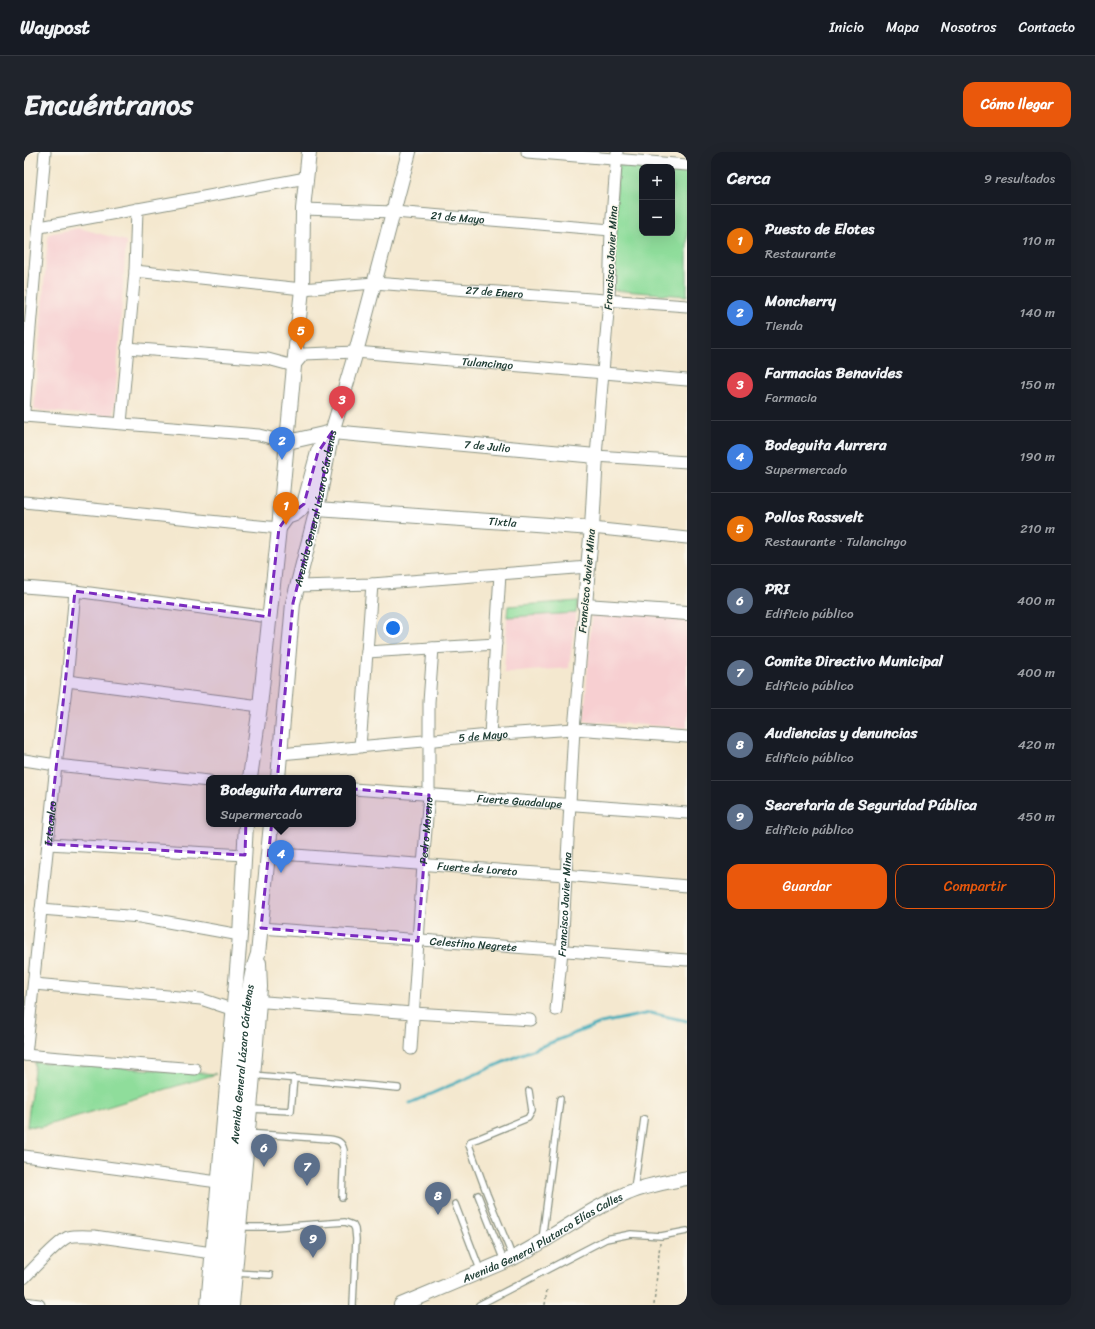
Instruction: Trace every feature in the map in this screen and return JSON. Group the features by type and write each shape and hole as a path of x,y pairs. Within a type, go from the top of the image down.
{"street":[{"path":"24,411 26,340 40,227 45,152"},
{"path":"250,775 260,706 288,442 302,288 303,209 309,152"},
{"name":"Avenida General Lázaro Cárdenas","path":"278,775 292,611 317,510 332,432 356,352 409,152"},
{"path":"527,152 616,155 687,165"},
{"name":"Francisco Javier Mina","path":"556,1010 562,951 574,729 604,373 616,155"},
{"path":"40,227 306,178"},
{"path":"121,423 135,271 137,209"},
{"name":"21 de Mayo","path":"303,209 394,212 611,230"},
{"name":"27 de Enero","path":"135,271 302,288 374,283 687,306"},
{"path":"127,348 268,359 294,366"},
{"name":"Tulancingo","path":"294,366 304,354 356,352 687,380"},
{"path":"24,416 259,435 288,442"},
{"path":"279,528 287,517 295,514 304,504 318,452 322,444 332,432"},
{"name":"7 de Julio","path":"288,442 332,432 596,456 687,462"},
{"path":"24,502 279,528"},
{"name":"Tixtla","path":"317,510 592,528 687,538"},
{"path":"298,586 372,584 588,567"},
{"path":"490,735 500,574"},
{"path":"360,747 372,584"},
{"path":"24,587 75,591 269,617"},
{"name":"Iztacalco","path":"25,1055 34,984 56,765 67,681 75,591"},
{"path":"585,606 687,613"},
{"path":"367,652 496,644"},
{"name":"Pedro Moreno","path":"411,1049 429,795 429,702 433,648"},
{"path":"67,681 260,706"},
{"name":"5 de Mayo","path":"280,754 574,729 687,737"},
{"path":"24,760 56,765 206,781"},
{"name":"Fuerte Guadalupe","path":"356,789 687,814"},
{"name":"Avenida General Lázaro Cárdenas","path":"220,1305 218,1256 218,1182 240,935 246,827"},
{"path":"232,1305 253,1075 253,1001 260,987 258,954 271,827"},
{"path":"48,844 245,855"},
{"name":"Fuerte de Loreto","path":"268,853 565,875 687,886"},
{"path":"242,896 245,902 248,903 257,902 264,898"},
{"path":"41,909 140,917 240,935"},
{"name":"Celestino Negrete","path":"261,928 418,941 687,960"},
{"path":"34,984 201,998 234,1010"},
{"path":"253,1001 531,1020"},
{"name":"Avenida General Lázaro Cárdenas","path":"208,1305 218,1256 232,1168 253,1001"},
{"path":"25,1055 195,1069"},
{"path":"232,1168 245,1155"},
{"path":"24,1156 218,1182"},
{"name":"Avenida General Plutarco Elías Calles","path":"401,1305 509,1260 588,1214 633,1191 687,1178"},
{"path":"24,1278 61,1242 69,1237 94,1236 218,1256 238,1241"},
{"path":"24,1303 40,1305"}],"lane":[{"path":"253,1075 398,1088"},
{"path":"249,1109 291,1111 294,1078"},
{"path":"509,1260 469,1145 477,1139 528,1118 532,1111 529,1091"},
{"path":"542,1242 560,1099"},
{"path":"633,1191 644,1120"},
{"path":"247,1133 329,1138 338,1140 342,1144 344,1150 342,1197"},
{"path":"478,1195 509,1260"},
{"path":"455,1204 482,1272"},
{"path":"239,1227 345,1222 353,1225 356,1239 353,1305"},
{"path":"479,1305 606,1239 631,1234 661,1236 687,1231"},
{"path":"235,1273 270,1275"}],"path":[{"path":"654,1305 661,1236"},
{"path":"545,1305 547,1290"}],"highlighted area":[{"path":"332,432 317,509 293,603 277,783 429,795 418,941 261,928 272,820 265,812 256,810 246,820 245,855 48,844 75,591 269,617 279,528 287,517 304,504 318,452"}],"shaded area":[{"path":"79,228 126,241 114,417 34,410 48,234"},
{"path":"592,609 687,616 687,728 584,721"},
{"path":"576,613 569,668 504,673 507,617"}],"green space":[{"path":"618,165 639,166 639,236 675,236 675,169 687,170 687,296 611,290"},
{"path":"578,601 576,613 507,617 508,606"},
{"path":"35,1062 216,1074 41,1127 27,1126"}],"waterway":[{"path":"410,1103 522,1054 601,1023 650,1013 687,1021"}],"place":[{"name":"Pollos Rossvelt","path":"301,350"},
{"name":"Farmacias Benavides","path":"342,419"},
{"name":"Moncherry","path":"282,460"},
{"name":"Puesto de Elotes","path":"286,525"},
{"name":"Bodeguita Aurrera","path":"281,873"},
{"name":"PRI","path":"264,1167"},
{"name":"Comite Directivo Municipal","path":"307,1186"},
{"name":"Audiencias y denuncias","path":"438,1215"},
{"name":"Secretaria de Seguridad Pública","path":"313,1258"}]}
